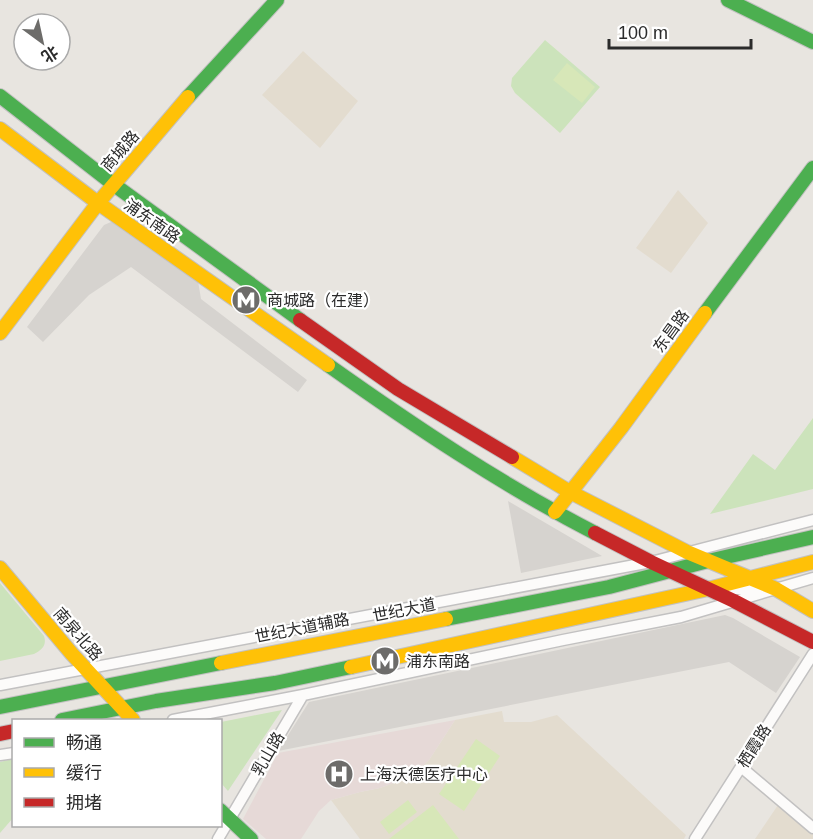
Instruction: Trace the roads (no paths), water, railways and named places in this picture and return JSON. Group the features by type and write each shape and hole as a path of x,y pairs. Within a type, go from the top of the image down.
{"main road":[{"name":"商城路","path":"0,333 113,184 181,105 277,0"},
{"path":"729,0 813,42"},
{"name":"浦东南路","path":"0,97 241,278 398,389 570,492 687,552 776,589 813,610"},
{"name":"浦东南路","path":"1,130 98,203 386,406 480,466 555,512 813,642"},
{"name":"东昌路","path":"555,512 621,428 813,168"},
{"name":"世纪大道","path":"0,707 597,589 813,537"},
{"path":"67,719 275,683 708,589 813,562"},
{"name":"南泉北路","path":"0,568 132,719"},
{"path":"225,815 251,839"}],"street":[{"name":"世纪大道辅路","path":"0,685 651,562 813,520"},
{"path":"178,719 681,617 813,578"},
{"path":"708,589 776,589"},
{"name":"栖霞路","path":"695,839 813,654"},
{"path":"275,683 303,695"},
{"name":"乳山路","path":"225,815 303,695"},
{"path":"741,767 813,828"}],"place":[{"name":"商城路（在建）","path":"246,300"},
{"name":"浦东南路","path":"385,661"},
{"name":"上海沃德医疗中心","path":"339,774"}]}
